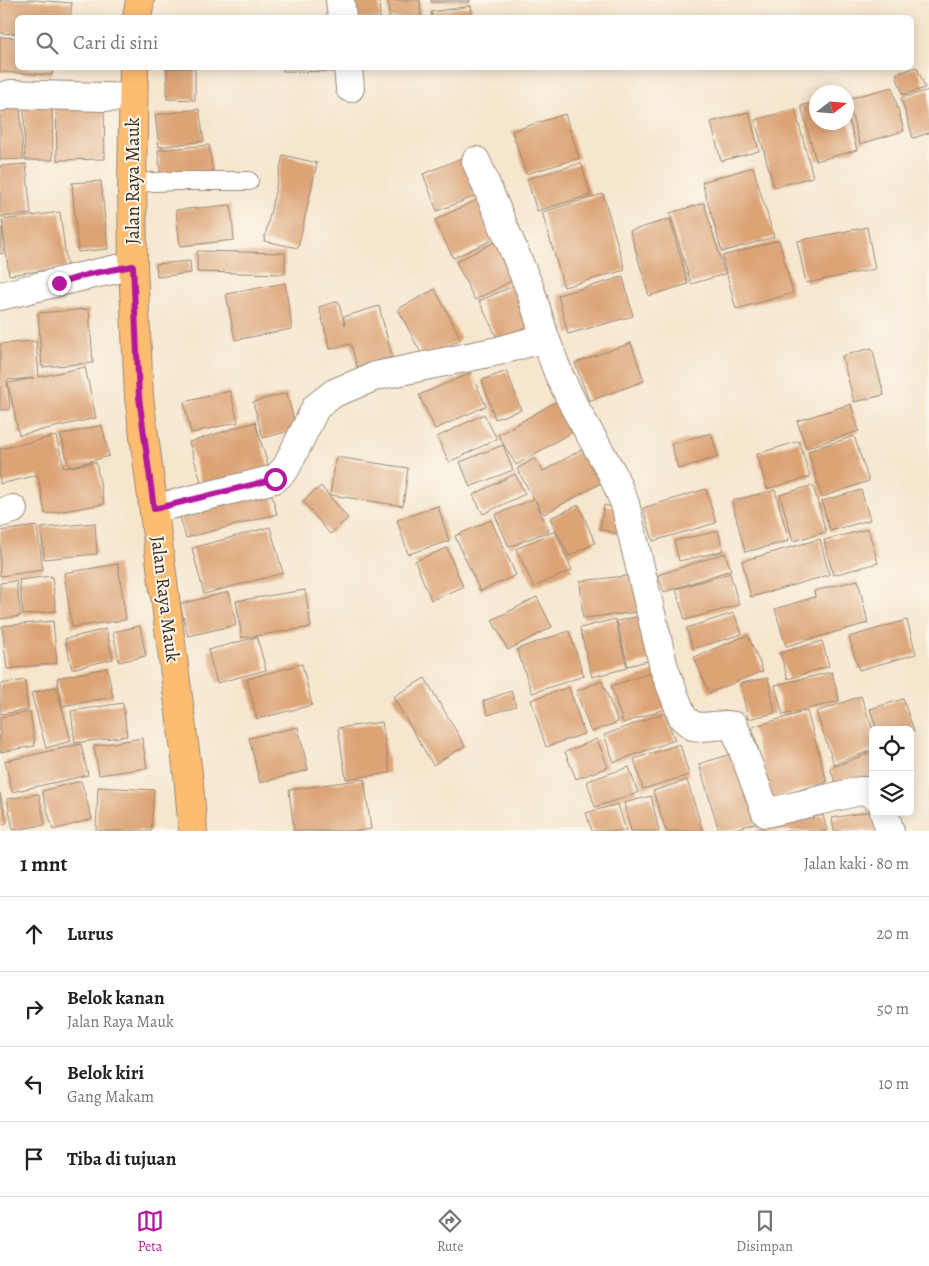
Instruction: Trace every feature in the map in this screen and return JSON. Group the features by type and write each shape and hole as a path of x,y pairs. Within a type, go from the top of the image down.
{"main road":[{"path":"138,15 140,0"},
{"name":"Jalan Raya Mauk","path":"134,70 133,266 139,397 193,831"}],"street":[{"path":"340,0 342,15"},
{"path":"0,97 11,94 134,98"},
{"path":"476,161 530,289 559,375 575,408 612,473 625,504 664,668 683,718 692,726 734,726 766,813 860,791 869,791"},
{"path":"0,296 59,283 89,274 133,266"},
{"path":"154,509 275,479 286,468 316,407 334,393 376,376 498,351 545,338"},
{"path":"885,816 890,831"}],"lane":[{"path":"132,183 249,181"}],"building":[{"path":"0,0 72,3 70,15 15,15 15,34 0,33"},
{"path":"349,0 379,0 380,15 350,15"},
{"path":"388,0 420,0 421,15 389,15"},
{"path":"431,0 470,0 470,2 431,2"},
{"path":"471,6 472,15 432,15 431,12"},
{"path":"0,37 15,38 15,70 53,70 52,75 0,72"},
{"path":"917,67 925,88 903,95 896,74 914,70"},
{"path":"167,70 195,70 195,100 167,99"},
{"path":"334,70 334,72 283,71"},
{"path":"892,87 904,131 860,144 854,123 854,97"},
{"path":"929,90 929,133 913,138 901,98"},
{"path":"809,103 809,130 852,130 857,150 816,161 801,106"},
{"path":"20,105 23,159 0,160 0,106"},
{"path":"24,106 52,106 53,160 25,160"},
{"path":"56,106 104,106 105,159 57,160"},
{"path":"199,109 204,141 159,147 155,115"},
{"path":"795,109 813,177 774,187 755,120"},
{"path":"749,112 759,151 721,161 711,122"},
{"path":"565,114 579,158 526,174 512,131"},
{"path":"209,145 213,175 161,180 158,150"},
{"path":"283,155 317,163 298,248 264,241"},
{"path":"469,155 484,193 437,211 423,174"},
{"path":"581,163 591,195 537,211 527,179"},
{"path":"26,164 31,214 0,217 0,166"},
{"path":"753,167 774,237 722,252 702,182"},
{"path":"101,181 108,249 78,252 72,183"},
{"path":"603,194 625,270 564,287 542,212"},
{"path":"487,195 505,234 453,258 435,220"},
{"path":"704,203 725,274 691,284 670,213"},
{"path":"231,205 234,240 180,246 176,210"},
{"path":"60,212 67,267 9,275 2,220"},
{"path":"670,219 688,284 649,296 630,231"},
{"path":"867,227 875,269 806,283 797,241"},
{"path":"2,228 4,253 0,254 0,229"},
{"path":"504,237 523,275 475,300 456,262"},
{"path":"779,240 793,293 736,309 722,256"},
{"path":"197,251 285,253 285,274 197,272"},
{"path":"190,261 191,273 157,277 156,264"},
{"path":"623,277 633,316 568,334 558,295"},
{"path":"285,283 292,329 235,340 226,294"},
{"path":"520,283 541,331 502,348 479,301"},
{"path":"435,289 461,339 424,359 398,309"},
{"path":"338,301 345,325 343,317 379,306 392,357 357,367 351,344 330,349 319,307"},
{"path":"89,309 93,363 42,367 38,313"},
{"path":"36,341 39,377 85,367 96,418 19,435 8,383 34,378 7,380 10,410 0,410 0,344"},
{"path":"631,343 644,381 589,401 575,363"},
{"path":"872,348 884,395 854,402 842,356"},
{"path":"507,371 521,410 495,419 482,380"},
{"path":"471,373 486,406 435,429 419,395"},
{"path":"230,391 238,422 191,433 184,402"},
{"path":"287,393 296,429 263,438 253,402"},
{"path":"564,397 582,426 516,465 498,435"},
{"path":"851,404 859,431 806,448 797,421"},
{"path":"484,414 497,439 449,462 437,437"},
{"path":"255,422 271,475 205,495 189,442"},
{"path":"102,425 109,456 69,467 61,435"},
{"path":"711,433 718,457 678,469 671,444"},
{"path":"56,436 64,468 96,462 104,504 45,514 38,475 0,484 0,449"},
{"path":"854,436 869,481 822,497 808,451"},
{"path":"799,441 810,477 767,489 757,454"},
{"path":"594,443 612,477 544,514 535,500 549,531 509,547 495,515 534,499 517,469 535,458 543,471"},
{"path":"503,445 513,470 470,487 460,462"},
{"path":"336,457 408,468 403,506 330,495"},
{"path":"515,474 525,494 483,514 473,495"},
{"path":"269,485 277,514 186,538 178,510"},
{"path":"813,485 826,532 793,541 780,495"},
{"path":"321,486 348,518 330,534 303,501"},
{"path":"706,489 716,523 653,541 643,508"},
{"path":"775,490 789,541 745,552 732,501"},
{"path":"861,490 870,520 830,531 822,501"},
{"path":"579,505 595,543 569,556 550,518"},
{"path":"604,505 622,510 618,534 600,529"},
{"path":"438,506 449,541 408,554 397,520"},
{"path":"491,520 516,575 480,591 455,536"},
{"path":"95,523 97,554 44,559 41,528"},
{"path":"37,526 43,570 0,576 0,531"},
{"path":"270,527 283,573 204,594 192,548"},
{"path":"868,529 878,563 833,575 824,540"},
{"path":"555,531 572,570 534,587 516,549"},
{"path":"718,531 723,551 679,561 674,541"},
{"path":"820,539 829,575 751,597 742,561"},
{"path":"447,548 463,587 431,600 415,561"},
{"path":"725,553 731,570 664,592 658,575"},
{"path":"118,564 126,620 72,627 64,573"},
{"path":"730,573 739,605 685,620 676,589"},
{"path":"635,575 639,612 583,618 580,581"},
{"path":"52,576 56,611 23,615 19,580"},
{"path":"858,580 868,623 786,646 775,609 815,597 814,591"},
{"path":"16,581 21,616 0,619 0,583"},
{"path":"305,590 311,627 242,638 236,601"},
{"path":"229,592 236,625 188,636 180,604"},
{"path":"537,597 552,627 508,650 492,620"},
{"path":"734,613 742,634 693,649 686,628"},
{"path":"649,614 659,658 628,666 617,621"},
{"path":"615,619 627,668 592,677 580,628"},
{"path":"907,620 916,654 859,670 849,637"},
{"path":"53,621 57,663 7,669 2,626"},
{"path":"140,626 146,656 119,662 113,632"},
{"path":"106,629 113,659 72,669 65,639"},
{"path":"569,631 584,676 532,693 517,649"},
{"path":"748,635 763,671 709,693 694,657"},
{"path":"257,637 266,670 217,683 208,650"},
{"path":"822,641 829,666 788,679 780,653"},
{"path":"302,664 312,705 257,719 247,679"},
{"path":"107,668 113,697 62,706 57,678"},
{"path":"659,670 671,707 623,723 611,686"},
{"path":"832,672 839,701 783,715 775,685"},
{"path":"425,678 465,746 433,765 393,697"},
{"path":"768,678 775,713 748,719 740,683"},
{"path":"25,680 28,710 0,714 0,684"},
{"path":"602,681 618,722 591,732 576,691"},
{"path":"56,687 71,741 46,748 31,693"},
{"path":"569,687 584,734 546,747 531,700"},
{"path":"511,691 516,706 488,715 483,701"},
{"path":"861,696 872,726 869,726 869,751 834,764 816,712"},
{"path":"903,699 912,726 876,726 870,709"},
{"path":"123,703 127,736 75,743 71,711"},
{"path":"807,711 827,782 772,798 752,727"},
{"path":"30,712 35,746 0,752 0,717"},
{"path":"664,713 675,740 614,762 604,735"},
{"path":"382,722 390,773 346,779 338,728"},
{"path":"298,727 308,770 260,783 249,738"},
{"path":"142,738 147,768 99,775 94,746"},
{"path":"597,739 608,767 576,779 565,752"},
{"path":"81,744 88,775 12,792 5,761"},
{"path":"680,744 689,775 643,789 634,759"},
{"path":"741,751 762,821 728,831 719,831 699,764"},
{"path":"869,753 869,781 839,792 830,768"},
{"path":"629,767 638,793 595,807 587,781"},
{"path":"364,779 371,829 358,831 294,831 289,790"},
{"path":"687,780 703,831 666,831 653,791"},
{"path":"81,781 92,819 53,830 42,791"},
{"path":"98,787 154,790 151,831 96,831"},
{"path":"0,793 7,823 0,824"},
{"path":"39,794 45,825 13,830 7,799"},
{"path":"651,796 659,831 631,831 624,803"},
{"path":"618,804 626,831 592,831 586,813"},
{"path":"869,812 869,816 875,816 882,831 834,831 832,818"},
{"path":"823,815 827,831 755,831 755,830"}],"route":[{"path":"59,283 89,274 133,266 139,397 154,509 275,479"}]}
